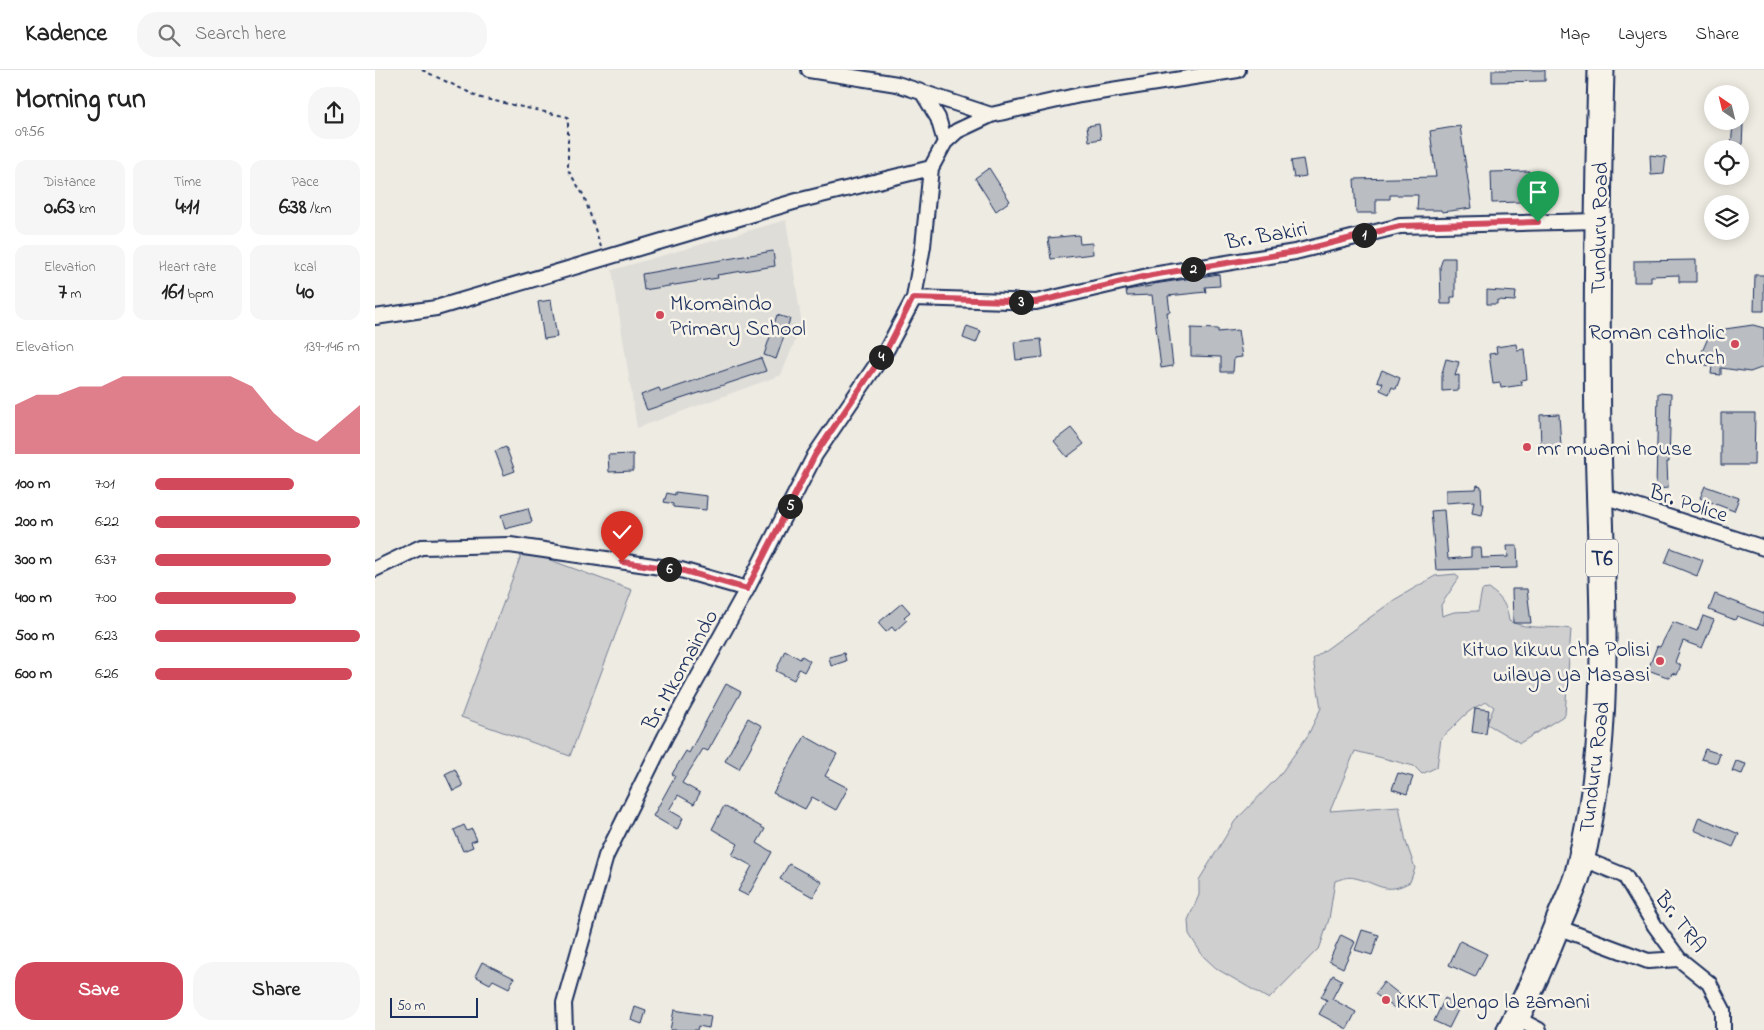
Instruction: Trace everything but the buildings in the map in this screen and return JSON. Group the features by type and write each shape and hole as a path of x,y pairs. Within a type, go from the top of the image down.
{"highway":[{"name":"Tunduru Road","path":"1513,1024 1557,927 1578,875 1595,793 1602,711 1604,590 1600,495 1597,221 1601,70"}],"street":[{"path":"809,70 897,77 924,95 991,115"},
{"path":"375,317 436,308 797,201 931,168 945,142 957,131 991,115 1080,95 1238,70"},
{"path":"924,95 938,118 945,142"},
{"name":"Br. Mkomaindo","path":"565,1030 564,1003 606,856 665,737 747,589 815,455 887,349 913,298 923,246 931,168"},
{"name":"Br. Bakiri","path":"913,298 1036,302 1152,275 1295,252 1400,226 1597,221"},
{"name":"Br. Police","path":"1600,495 1764,548"},
{"path":"375,569 421,547 510,544 681,570 747,589"},
{"name":"Br. TRA","path":"1581,858 1625,876 1655,926 1679,959 1709,984 1723,1010 1723,1030"},
{"path":"1557,927 1648,962 1679,959"},
{"path":"1513,1024 1539,1030"}],"path":[{"path":"422,70 481,98 569,117 568,170 584,196 605,258"}],"shaded area":[{"path":"786,220 802,325 781,375 637,428 612,270"},
{"path":"523,550 632,590 570,756 461,717"},
{"path":"1456,574 1459,578 1441,605 1442,616 1454,612 1478,611 1482,590 1489,589 1503,602 1509,621 1532,627 1571,629 1565,715 1520,743 1487,724 1494,707 1487,702 1479,705 1467,713 1441,738 1437,767 1422,774 1414,766 1355,751 1330,811 1399,806 1406,842 1415,868 1410,882 1394,888 1382,887 1353,877 1335,881 1329,919 1320,947 1269,999 1217,969 1203,956 1189,934 1188,920 1199,895 1199,880 1235,821 1279,776 1308,735 1321,708 1313,659 1394,600 1435,576"}],"place":[{"name":"Mkomaindo Primary School","path":"660,315"},
{"name":"Roman catholic church","path":"1735,344"},
{"name":"mr mwami house","path":"1527,447"},
{"name":"Kituo kikuu cha Polisi wilaya ya Masasi","path":"1660,661"},
{"name":"KKKT Jengo la zamani","path":"1386,1000"}],"route":[{"path":"622,562 681,570 747,589 815,455 887,349 913,298 1036,302 1152,275 1295,252 1400,226 1538,222"}]}
